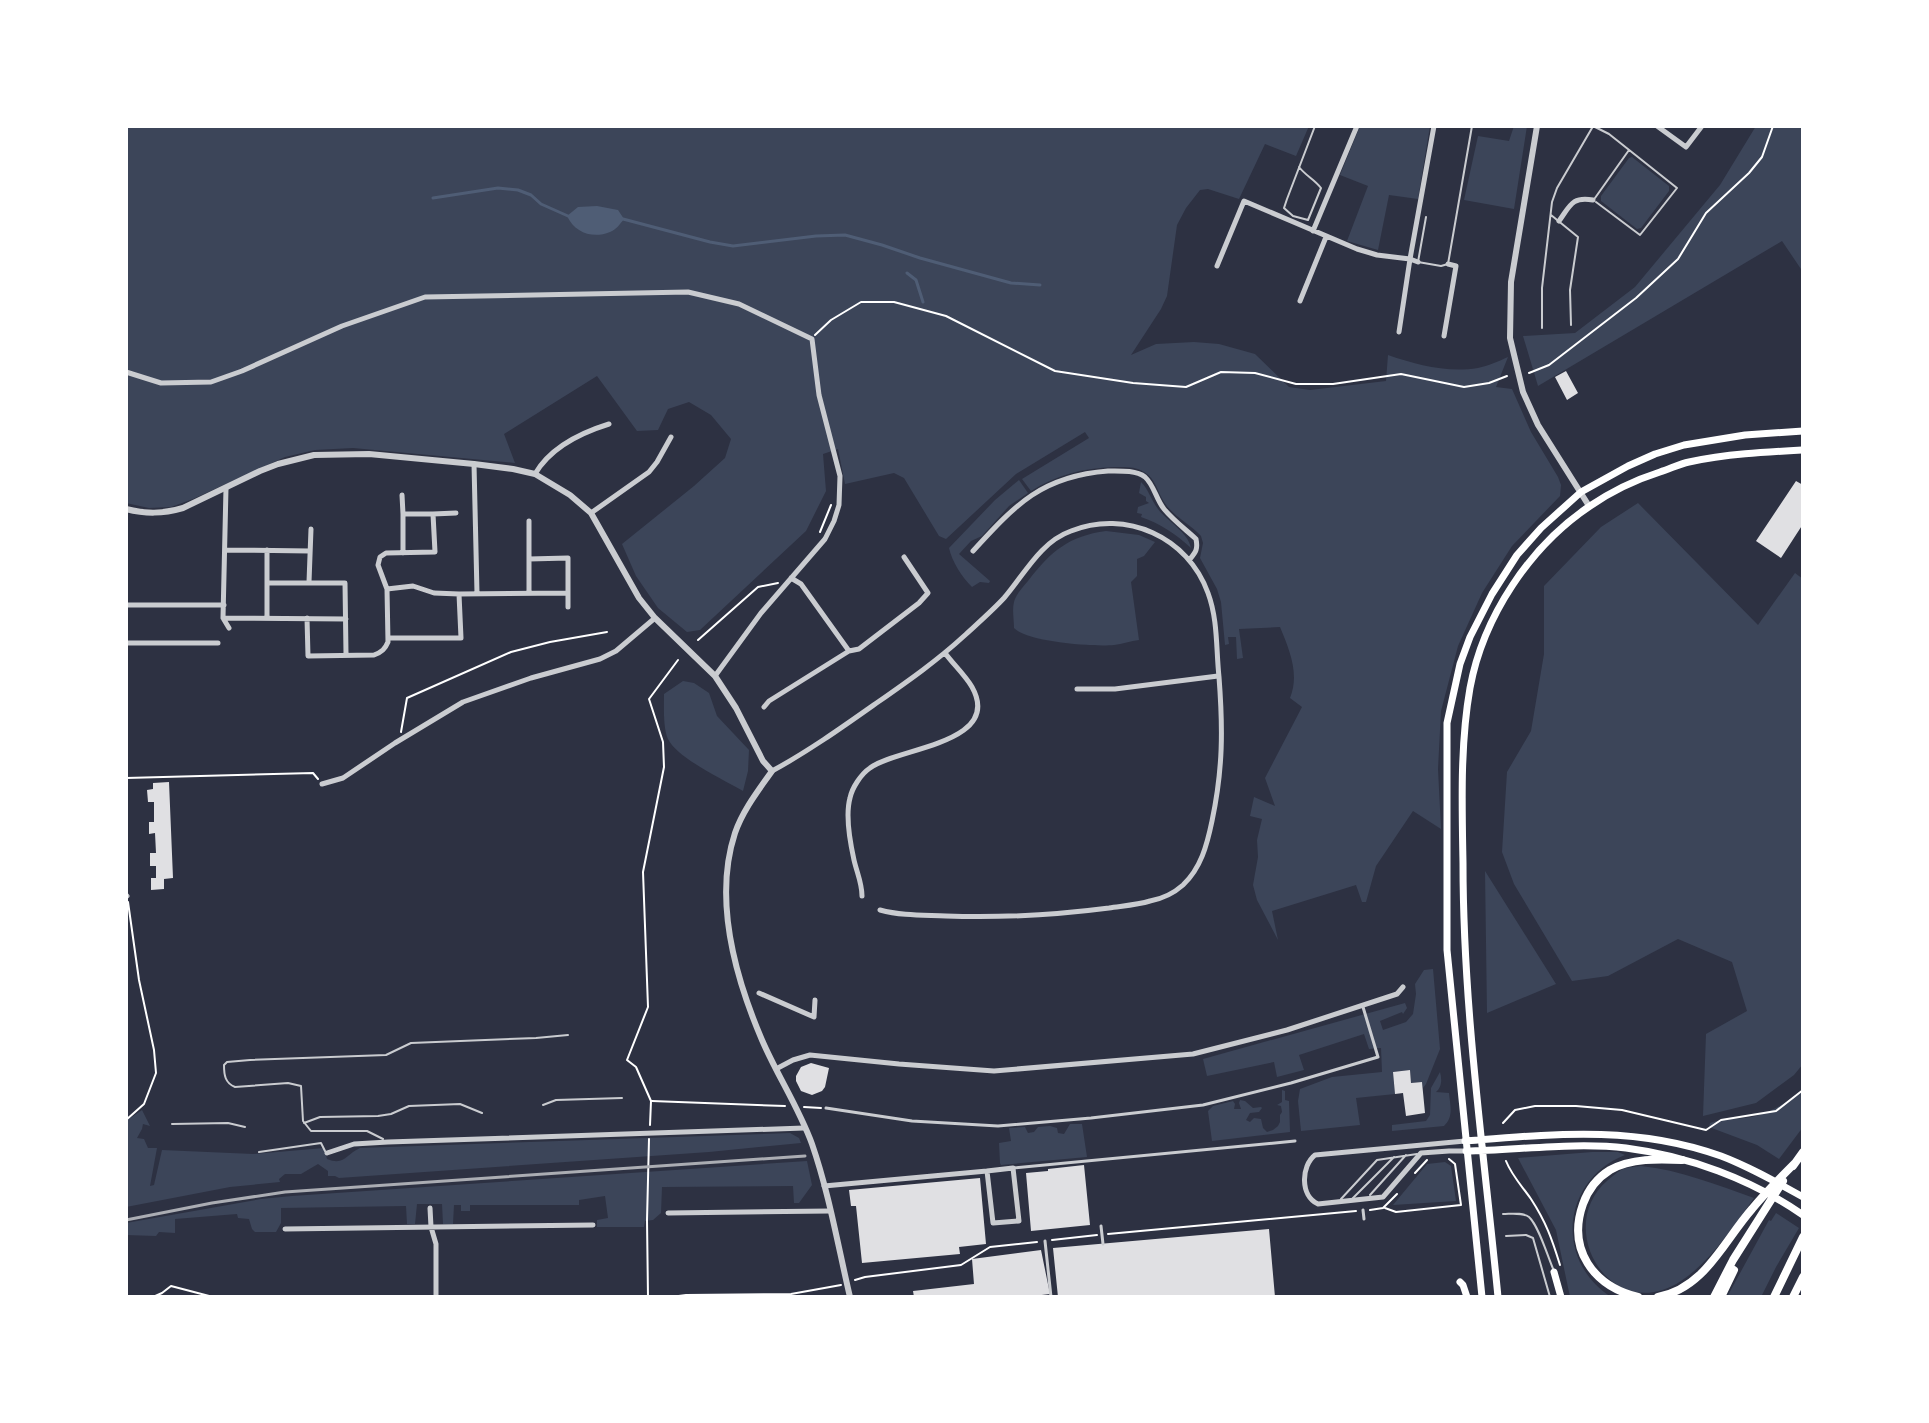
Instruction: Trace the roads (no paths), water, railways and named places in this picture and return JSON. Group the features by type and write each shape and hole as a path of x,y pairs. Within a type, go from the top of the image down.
{"highway":[{"path":"1714,1297 1803,1152"},
{"path":"1638,1297 1622,1293 1604,1282 1590,1267 1581,1250 1578,1232 1580,1213 1586,1196 1609,1171 1625,1163 1682,1160"},
{"path":"1658,1297 1689,1285 1709,1267 1750,1211 1795,1163"},
{"path":"1721,1297 1761,1216"},
{"path":"1774,1297 1802,1239"},
{"path":"1793,1297 1803,1277"}],"main road":[{"path":"1482,1297 1447,937 1447,723 1460,664 1470,637 1517,555 1541,528 1581,492 1628,466 1684,445 1745,435 1803,431"},
{"path":"1500,1297 1480,1139 1463,905 1463,786 1470,690 1482,646 1517,579 1550,539 1589,506 1634,481 1687,462 1803,450"},
{"path":"1465,1141 1562,1133 1629,1135 1720,1156 1760,1173 1803,1197"},
{"path":"1466,1151 1596,1146 1626,1148 1716,1170 1755,1187 1803,1215"},
{"path":"1554,1272 1561,1297"},
{"path":"1460,1282 1467,1297"}],"street":[{"path":"1313,231 1357,126"},
{"path":"1399,332 1434,126"},
{"path":"1537,126 1511,282 1510,338 1523,392 1538,425 1589,506"},
{"path":"1657,126 1686,147 1702,126"},
{"path":"1559,221 1573,201 1582,198 1593,200"},
{"path":"1217,266 1244,201 1326,237 1377,255 1418,262"},
{"path":"1300,301 1326,237"},
{"path":"1444,336 1456,266 1448,264"},
{"path":"126,372 161,383 211,382 342,326 425,297 688,292 739,304 812,339 819,395 838,462 834,521 825,539 761,613 715,676"},
{"path":"535,474 552,452 590,430 609,424"},
{"path":"591,513 649,472 671,437"},
{"path":"126,509 150,514 167,513 278,464 314,455 369,454 474,464 535,474 570,495 591,513 639,598 655,618 715,676 736,708 763,761 772,771"},
{"path":"474,464 477,593"},
{"path":"973,551 1004,516 1043,488 1083,473 1118,471 1145,477 1163,508 1196,539 1197,552 1190,559"},
{"path":"226,488 223,618 229,628"},
{"path":"402,495 403,553"},
{"path":"403,514 456,513"},
{"path":"307,618 308,656 381,653 386,648 388,638 387,589 379,571 380,557 386,553 435,552 433,514"},
{"path":"529,521 529,593"},
{"path":"850,1294 812,1142 762,1039 741,983 731,940 725,891 727,863 735,832 750,802 772,771 844,727 945,653 1003,599 1039,553 1058,538 1091,524 1117,523 1149,530 1169,541 1190,559 1205,585 1212,607 1223,733 1220,787 1208,841 1200,864 1182,887 1151,901 1081,912 976,917 895,915 880,910"},
{"path":"309,582 311,529"},
{"path":"225,550 310,551"},
{"path":"267,550 267,617"},
{"path":"764,707 849,651 859,649 919,603 928,593 904,557"},
{"path":"529,559 568,558 568,607"},
{"path":"791,578 801,584 849,651"},
{"path":"267,583 345,583 346,654"},
{"path":"387,589 413,586 434,593 568,593"},
{"path":"388,638 461,638 459,594"},
{"path":"126,605 224,605"},
{"path":"223,618 346,619"},
{"path":"322,784 343,778 400,739 463,702 531,678 600,659 616,651 655,618"},
{"path":"126,643 218,643"},
{"path":"862,896 850,829 850,799 856,784 871,766 962,732 976,710 972,688 945,653"},
{"path":"1077,689 1115,689 1218,676"},
{"path":"776,1069 810,1055 994,1071 1193,1054 1287,1030 1363,1006 1397,994 1403,987"},
{"path":"759,993 814,1017 815,1000"},
{"path":"826,1108 912,1121 998,1126 1203,1105 1378,1057 1363,1006"},
{"path":"327,1153 354,1144 388,1142 804,1128"},
{"path":"824,1186 1295,1141"},
{"path":"1465,1141 1315,1155 1308,1160 1305,1171 1307,1195 1318,1204 1383,1197 1421,1153 1466,1151"},
{"path":"987,1171 993,1223 1019,1221 1013,1168"},
{"path":"430,1208 436,1244 436,1297"},
{"path":"1363,1210 1364,1219"},
{"path":"668,1213 830,1211"},
{"path":"285,1229 593,1225"},
{"path":"1101,1226 1103,1244"},
{"path":"1045,1241 1051,1297"}],"lane":[{"path":"1299,167 1321,188 1308,220 1293,216 1284,208 1299,167 1315,126"},
{"path":"1426,217 1418,262 1441,266 1448,264 1472,126"},
{"path":"1542,328 1542,288 1550,214 1557,188 1593,126 1609,134 1677,188 1640,235 1593,200 1629,150"},
{"path":"1550,214 1578,237 1570,290 1571,325"},
{"path":"388,1142 367,1131 311,1131 304,1123 301,1086 288,1083 235,1087 229,1085 224,1075 224,1065 250,1060 386,1055 411,1043 568,1035"},
{"path":"543,1105 556,1100 622,1098"},
{"path":"304,1123 320,1117 391,1114 409,1106 460,1104 482,1113"},
{"path":"172,1124 228,1123 245,1127"},
{"path":"259,1152 321,1143 327,1153"},
{"path":"1337,1202 1377,1160 1421,1153"},
{"path":"1367,1199 1407,1155"},
{"path":"1351,1201 1394,1156"},
{"path":"1503,1214 1518,1213 1529,1217 1554,1272"},
{"path":"1506,1236 1526,1235 1533,1238 1550,1297"}],"waterway":[{"path":"433,198 498,188 518,190 568,216"},
{"path":"623,219 733,246 845,235 1011,283 1040,285"},
{"path":"907,273 916,280 923,302"}],"railway":[{"path":"126,1220 285,1192 805,1156"}]}
